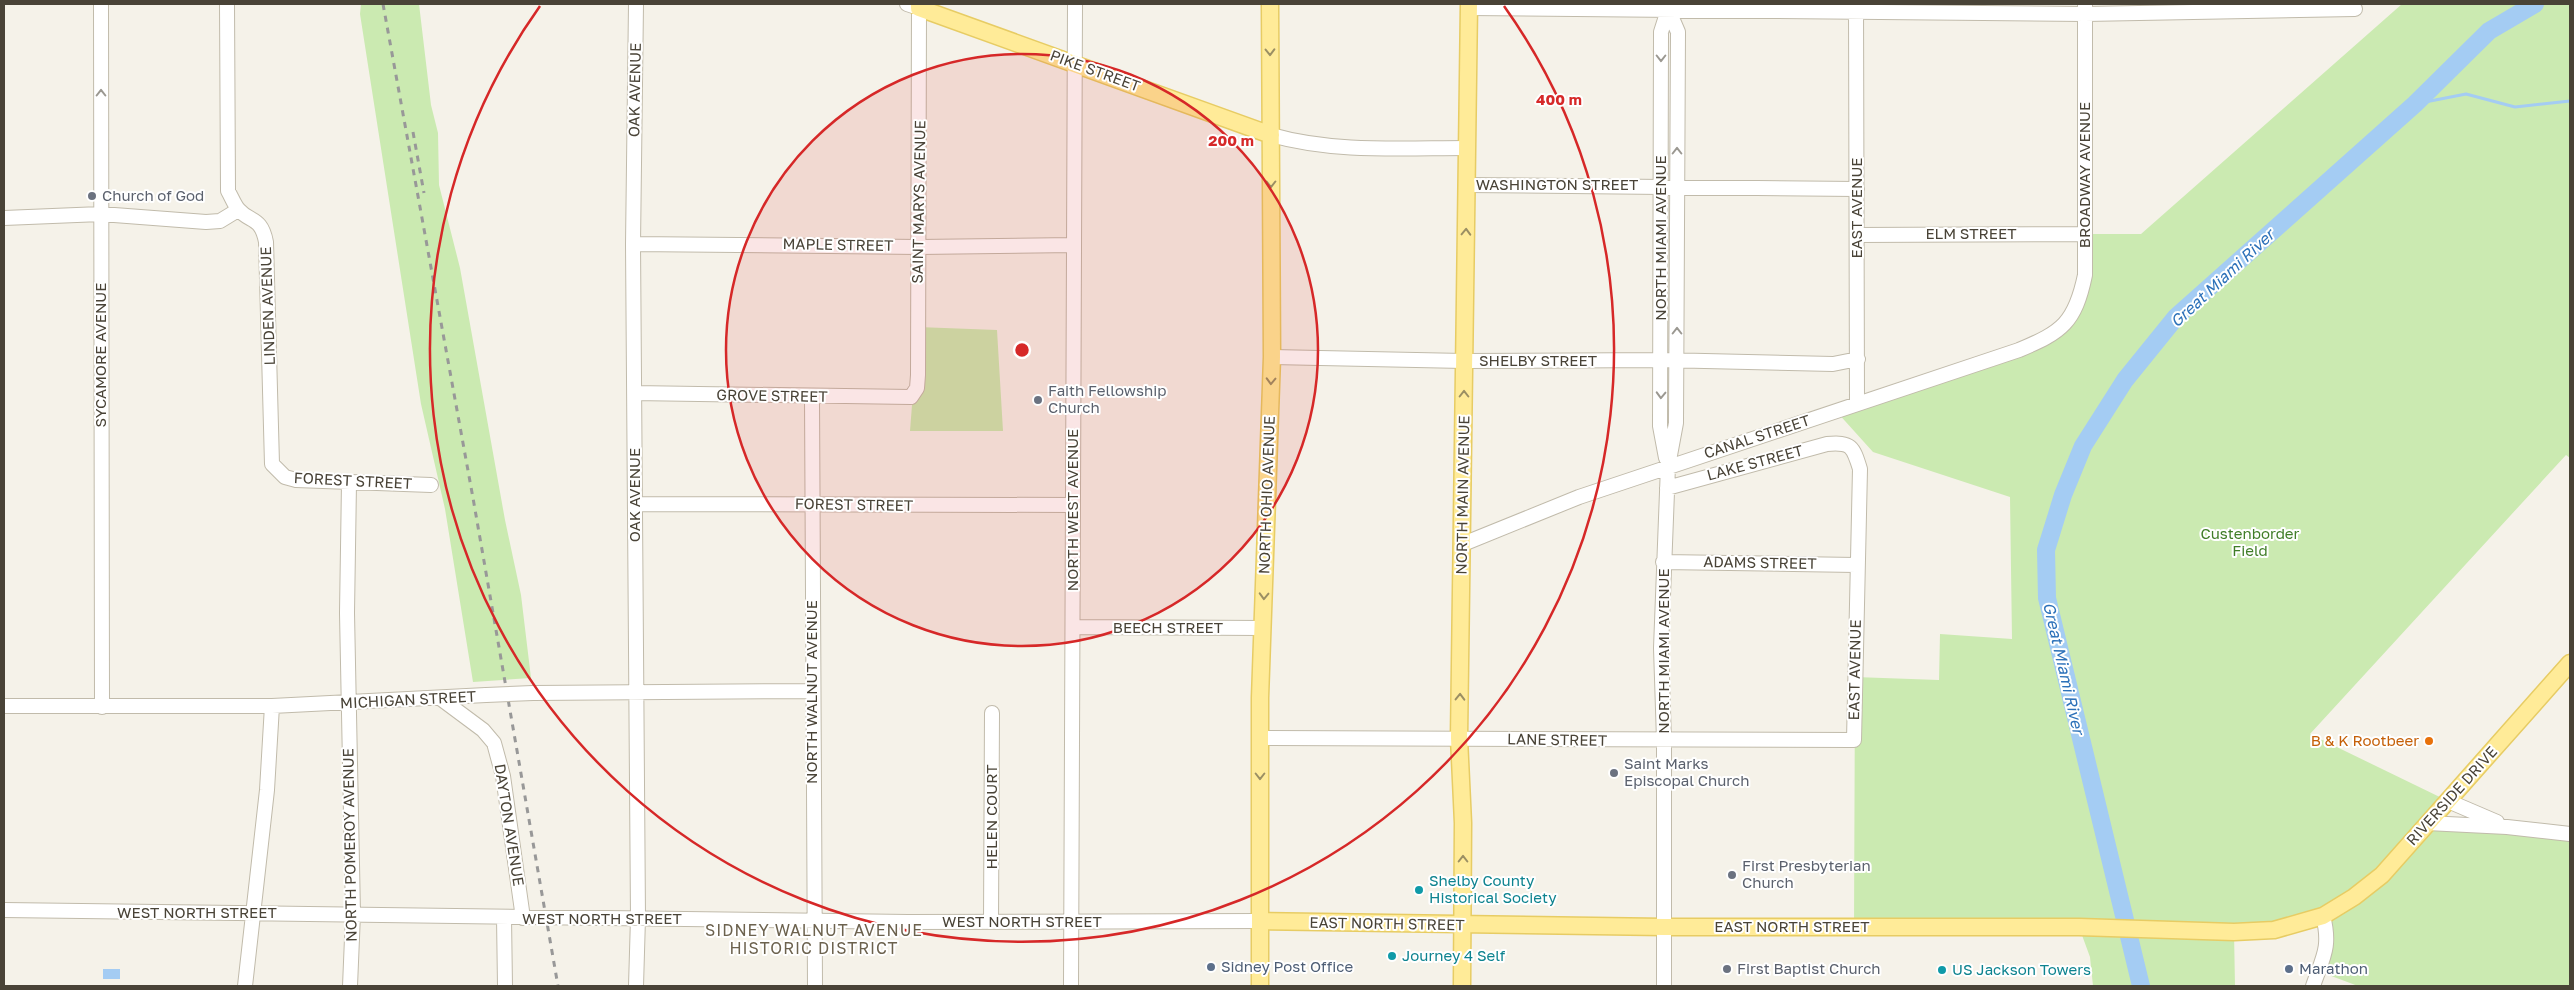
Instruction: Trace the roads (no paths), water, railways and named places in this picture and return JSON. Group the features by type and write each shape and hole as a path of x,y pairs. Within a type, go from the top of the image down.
{"main road":[{"name":"NORTH OHIO AVENUE","path":"1260,986 1259,738 1272,357 1270,4"},
{"name":"PIKE STREET","path":"915,5 1271,135"},
{"name":"NORTH MAIN AVENUE","path":"1462,986 1463,823 1459,738 1469,6"},
{"name":"RIVERSIDE DRIVE","path":"2323,916 2354,898 2382,875 2570,664"},
{"name":"EAST NORTH STREET","path":"1260,921 1664,927 2079,927 2234,932 2274,930 2323,916"}],"street":[{"name":"SYCAMORE AVENUE","path":"101,4 102,707"},
{"path":"4,218 101,214 206,222 220,221 238,210 228,191 227,4"},
{"name":"OAK AVENUE","path":"636,4 633,244 638,918 636,986"},
{"name":"NORTH WEST AVENUE","path":"1070,986 1075,4"},
{"name":"SAINT MARYS AVENUE","path":"911,397 917,388 918,247 915,5"},
{"path":"1469,6 2355,9"},
{"name":"NORTH MIAMI AVENUE","path":"1668,466 1660,426 1662,360 1661,32 1672,6"},
{"name":"NORTH MIAMI AVENUE","path":"1664,986 1664,740 1661,648 1668,466 1676,423 1677,360 1676,186 1678,32 1672,6"},
{"name":"EAST AVENUE","path":"1856,7 1857,404"},
{"name":"BROADWAY AVENUE","path":"2053,336 2069,319 2080,298 2085,275 2085,9"},
{"path":"1271,135 1301,144 1329,146 1467,148"},
{"name":"WASHINGTON STREET","path":"1467,185 1857,189"},
{"name":"LINDEN AVENUE","path":"238,210 256,220 264,232 266,242 270,314 271,449 272,464 277,471"},
{"name":"ELM STREET","path":"1857,235 2085,234"},
{"name":"MAPLE STREET","path":"633,244 918,247 1074,245"},
{"name":"CANAL STREET","path":"1463,544 1579,497 2019,350 2053,336"},
{"name":"SHELBY STREET","path":"1272,357 1464,361 1677,360 1805,364 1833,364 1858,359"},
{"name":"GROVE STREET","path":"634,393 911,397"},
{"name":"NORTH WALNUT AVENUE","path":"812,397 815,986"},
{"name":"EAST AVENUE","path":"1844,443 1854,450 1860,468 1856,565 1854,740"},
{"name":"LAKE STREET","path":"1667,488 1827,444 1844,443"},
{"name":"FOREST STREET","path":"277,471 285,477 296,480 431,485"},
{"path":"348,704 349,483"},
{"name":"FOREST STREET","path":"635,504 1072,506"},
{"name":"ADAMS STREET","path":"1663,562 1856,565"},
{"name":"BEECH STREET","path":"1073,627 1263,628"},
{"name":"MICHIGAN STREET","path":"4,706 272,706 348,704 532,693 812,691"},
{"name":"DAYTON AVENUE","path":"440,698 483,730 494,743 503,776 523,918"},
{"name":"NORTH POMEROY AVENUE","path":"348,704 352,914 350,986"},
{"path":"245,986 255,913 272,706"},
{"name":"HELEN COURT","path":"990,922 993,798 992,713"},
{"name":"LANE STREET","path":"1259,738 1854,740"},
{"path":"2448,801 2506,827"},
{"path":"2427,823 2506,827 2570,834"},
{"name":"WEST NORTH STREET","path":"4,910 815,921 1260,921"},
{"path":"2313,986 2327,948 2328,935 2323,916"},
{"path":"504,918 504,986"}],"water":[{"path":"103,969 120,969 120,979 103,979"}],"waterway":[{"name":"Great Miami River","path":"2141,986 2047,598 2046,550 2063,495 2083,446 2125,380 2176,317 2415,104 2489,31 2535,4"},
{"path":"2415,104 2466,94 2515,107 2570,101"}],"railway":[{"path":"383,4 473,498 558,986"},
{"path":"413,132 424,193"}],"place":[{"name":"Church of God","path":"92,196"},
{"name":"Faith Fellowship Church","path":"1038,400"},
{"name":"B & K Rootbeer","path":"2429,741"},
{"name":"Saint Marks Episcopal Church","path":"1614,773"},
{"name":"First Presbyterian Church","path":"1732,875"},
{"name":"Shelby County Historical Society","path":"1419,890"},
{"name":"Journey 4 Self","path":"1392,956"},
{"name":"Sidney Post Office","path":"1211,967"},
{"name":"First Baptist Church","path":"1727,969"},
{"name":"Marathon","path":"2289,969"},
{"name":"US Jackson Towers","path":"1942,970"}],"district":[{"name":"SIDNEY WALNUT AVENUE HISTORIC DISTRICT","path":"814,939"}],"park label":[{"name":"Custenborder Field","path":"2250,542"}]}
